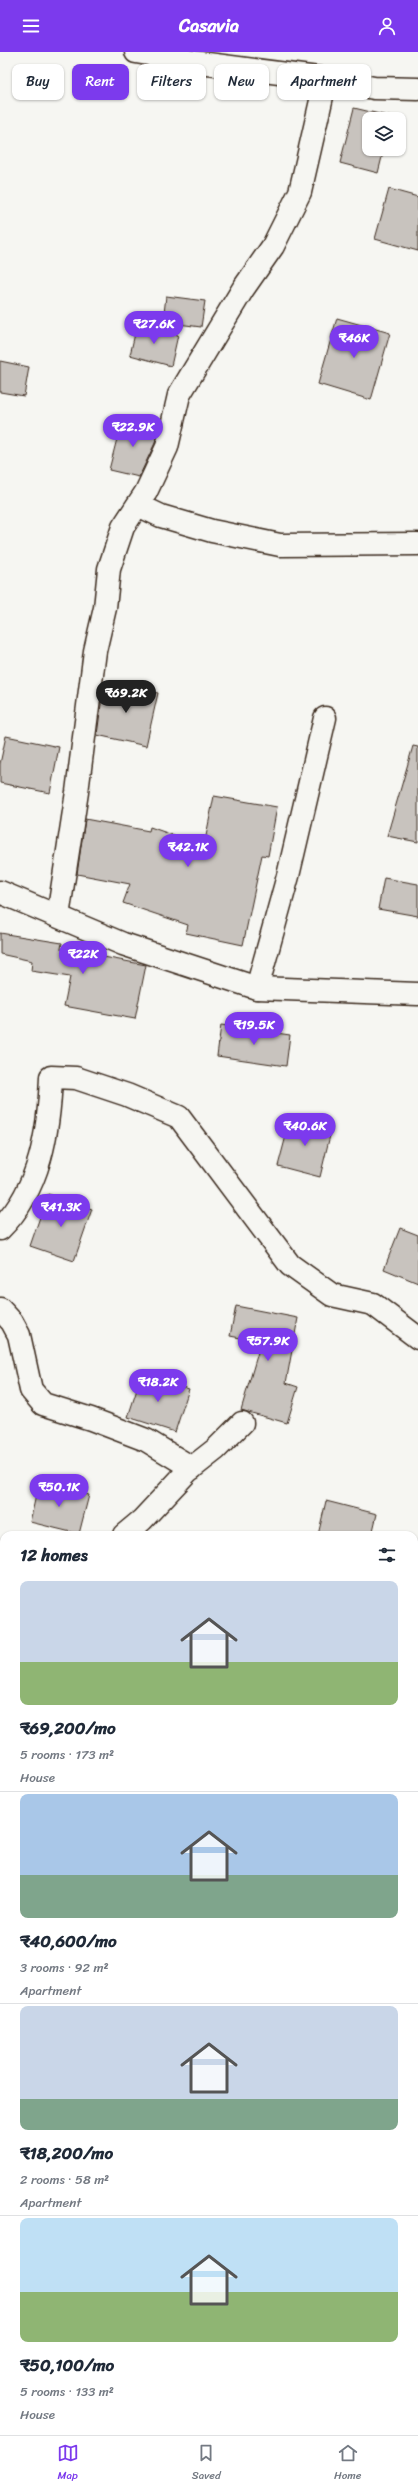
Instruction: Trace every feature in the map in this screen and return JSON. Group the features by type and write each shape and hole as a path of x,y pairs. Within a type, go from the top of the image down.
{"street":[{"path":"136,52 200,63 277,73"},
{"path":"371,87 418,89"},
{"path":"58,916 77,792 95,651 105,608 109,569 123,527 146,492 167,447 179,394 243,289 273,246 300,192 321,100"},
{"path":"138,505 161,516 212,531 280,545 418,544"},
{"path":"258,988 288,876 325,718"},
{"path":"0,892 123,944 258,988 418,994"},
{"path":"0,1229 26,1197 40,1157 50,1115 51,1077 76,1078 127,1095 179,1117 290,1265 332,1295 373,1304 418,1338"},
{"path":"0,1308 12,1322 19,1335 31,1390 43,1404 146,1440 192,1468"},
{"path":"128,1531 192,1468 216,1449 242,1423"}],"building":[{"path":"354,108 371,112 362,112 362,156 382,156 378,173 340,163"},
{"path":"389,189 418,197 418,251 375,239"},
{"path":"166,296 205,301 201,327 163,322"},
{"path":"337,318 390,333 371,400 318,384"},
{"path":"137,325 178,335 171,366 130,355"},
{"path":"0,361 29,367 24,396 0,392"},
{"path":"122,419 158,429 155,443 139,477 109,470"},
{"path":"104,682 158,693 146,746 97,735"},
{"path":"6,736 59,747 50,793 0,783 0,764"},
{"path":"413,746 418,747 418,842 387,836"},
{"path":"214,796 277,807 268,856 262,855 243,945 186,933 188,925 123,903 130,884 77,874 85,819 149,831 150,827 204,846"},
{"path":"384,878 418,884 418,916 378,909"},
{"path":"0,933 62,943 61,949 146,965 135,1019 64,1006 70,977 31,971 32,961 0,954"},
{"path":"221,1025 290,1035 286,1066 217,1056"},
{"path":"291,1117 332,1127 320,1177 278,1166"},
{"path":"48,1194 92,1209 74,1261 30,1246"},
{"path":"400,1228 418,1235 418,1283 384,1269"},
{"path":"236,1306 298,1318 286,1383 298,1387 287,1423 241,1410 261,1342 230,1336"},
{"path":"142,1374 189,1389 175,1432 128,1417"},
{"path":"39,1482 89,1495 80,1531 67,1531 30,1522"},
{"path":"326,1501 377,1514 373,1531 319,1531"}]}
